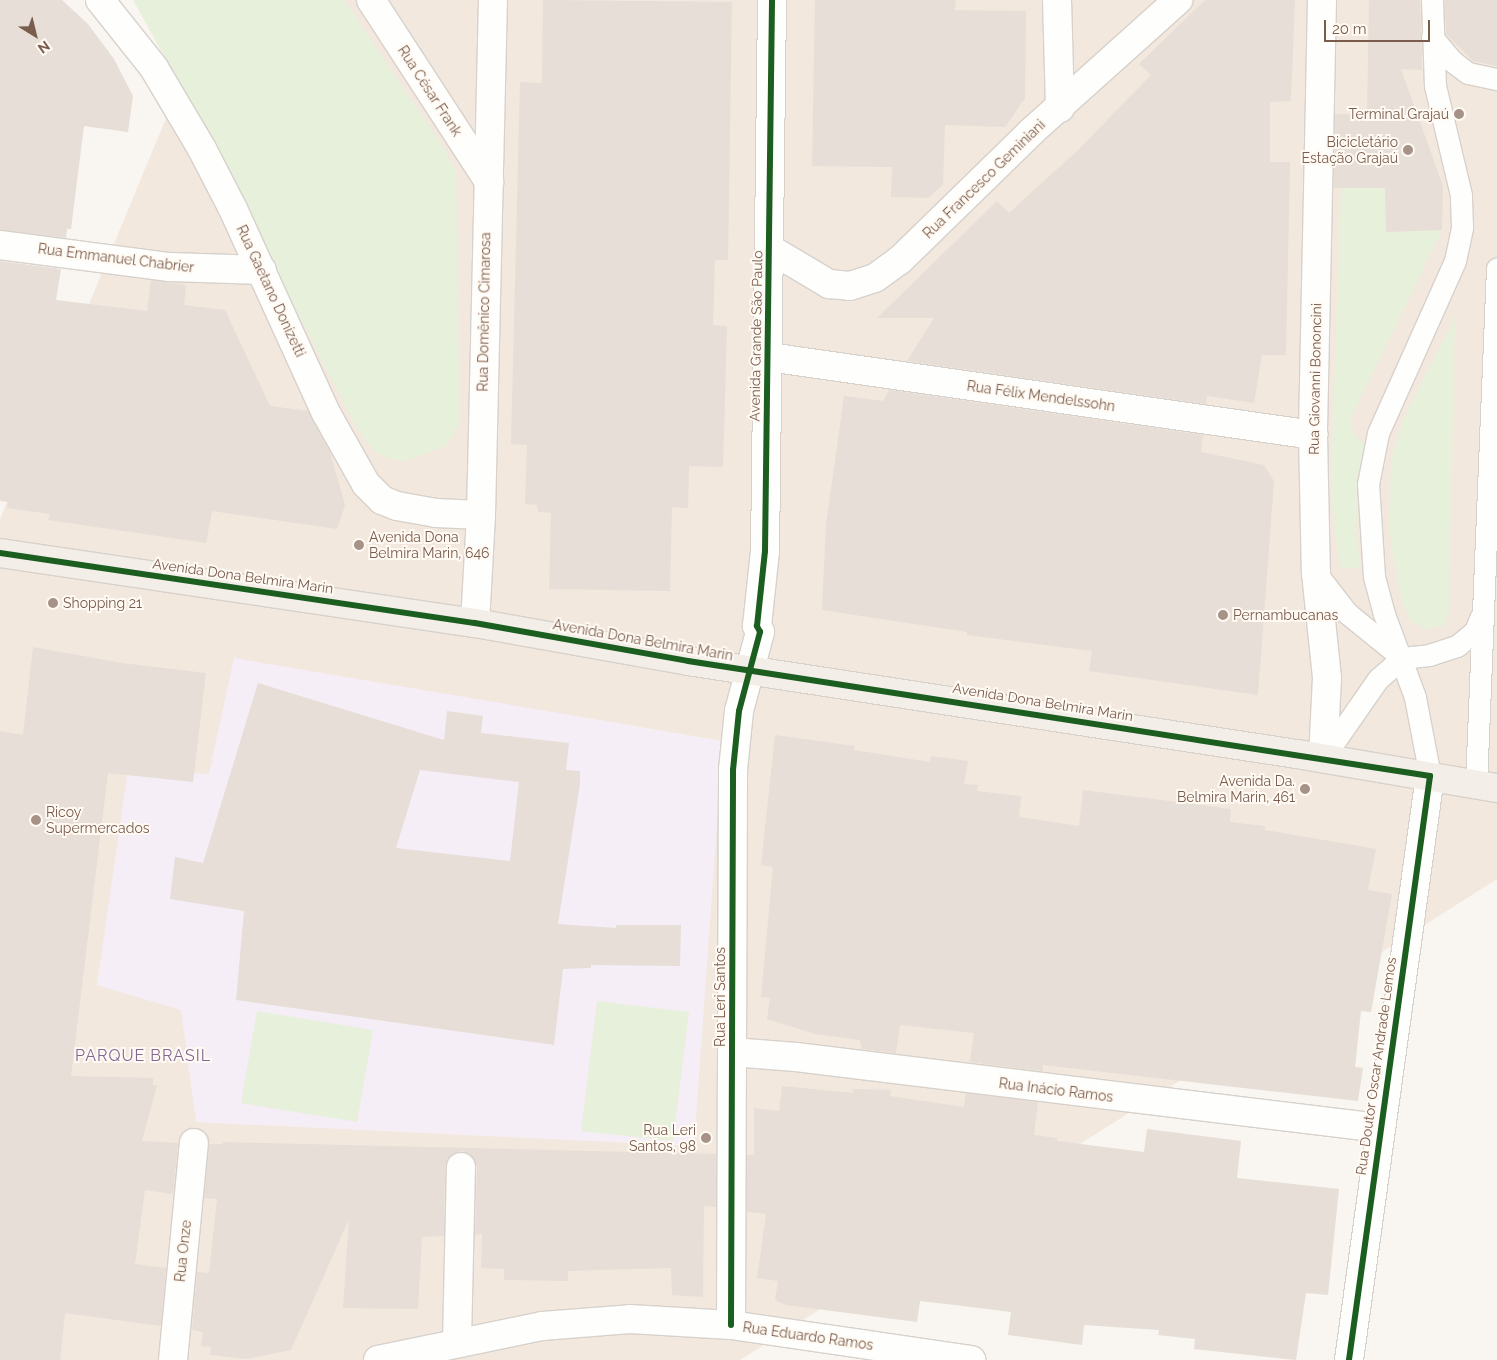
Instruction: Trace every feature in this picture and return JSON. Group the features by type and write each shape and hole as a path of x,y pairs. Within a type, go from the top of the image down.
{"main road":[{"name":"Avenida Dona Belmira Marin","path":"0,553 475,623 750,670 1323,758 1486,786"}],"street":[{"name":"Rua Gaetano Donizetti","path":"100,0 163,83 206,157 262,270 326,413 372,491 397,506 481,515"},
{"name":"Rua César Frank","path":"372,0 489,182"},
{"name":"Rua Domênico Cimarosa","path":"475,623 481,515 493,0"},
{"name":"Avenida Grande São Paulo","path":"750,670 760,632 758,626 765,551 769,357 772,0"},
{"path":"1057,0 1060,108"},
{"name":"Rua Francesco Geminiani","path":"770,250 828,284 850,286 875,278 900,260 1060,108 1178,0"},
{"name":"Rua Giovanni Bononcini","path":"1322,0 1313,435 1316,573 1327,678 1323,758"},
{"name":"Rua Emmanuel Chabrier","path":"0,244 170,267 262,270"},
{"name":"Rua Félix Mendelssohn","path":"769,357 1313,435"},
{"name":"Rua Leri Santos","path":"731,1325 733,770 739,711 750,670"},
{"name":"Rua Doutor Oscar Andrade Lemos","path":"1349,1360 1379,1128 1430,776"},
{"name":"Rua Inácio Ramos","path":"732,1052 796,1057 1379,1128"},
{"name":"Rua Onze","path":"172,1360 194,1143"},
{"path":"457,1342 461,1167"},
{"name":"Rua Eduardo Ramos","path":"378,1360 457,1342 572,1322 630,1319 731,1325 971,1360"}],"lane":[{"path":"1430,776 1415,696 1384,614 1374,576 1368,484 1378,433 1456,261 1462,227 1461,195 1435,86 1432,0"},
{"path":"1432,37 1452,61 1468,73 1497,79"},
{"path":"1486,786 1483,603 1490,374 1497,268"},
{"path":"1316,573 1347,613 1402,658"},
{"path":"1323,758 1378,679 1402,658 1436,653 1470,638 1479,624 1483,603"}],"shaded area":[{"path":"215,0 1497,0 1497,879 740,1360 0,1360 0,519"},
{"path":"234,658 723,741 694,1146 196,1122 181,1010 97,985 128,769 209,774"}],"green space":[{"path":"133,0 344,0 443,147 456,171 460,423 446,446 405,461 389,459 372,449 357,429 195,112"},
{"path":"1341,188 1385,188 1386,232 1442,230 1350,420 1353,433 1368,448 1359,481 1356,535 1361,568 1341,568 1334,531 1331,478"},
{"path":"1455,317 1449,612 1444,626 1423,629 1409,619 1401,598 1389,530 1389,485 1393,453 1404,418"},
{"path":"597,1001 689,1012 673,1141 581,1131"},
{"path":"257,1011 373,1030 357,1122 241,1103"}],"building":[{"path":"0,0 62,0 88,24 114,59 133,96 128,132 84,126 71,229 67,229 66,238 0,230"},
{"path":"543,0 732,2 728,260 715,260 713,325 727,326 723,467 689,466 688,508 672,507 670,591 549,589 551,513 538,512 537,505 525,504 527,445 511,444 520,82 542,83"},
{"path":"815,0 956,0 955,10 1026,11 1025,98 1005,127 945,125 943,185 928,198 891,197 892,167 812,166"},
{"path":"1205,0 1295,0 1291,101 1270,102 1270,162 1290,162 1286,355 1262,355 1254,403 1207,396 1206,404 907,361 934,318 877,318 997,201 1009,213 1077,151 1151,75 1139,64"},
{"path":"1369,0 1420,0 1422,70 1401,69 1443,186 1442,230 1386,232 1385,188 1334,188 1335,114 1367,115"},
{"path":"1445,0 1497,0 1497,66 1473,61 1446,34"},
{"path":"0,261 61,269 56,300 147,311 151,280 186,285 184,305 225,310 270,406 308,411 330,452 345,505 337,529 212,511 206,543 48,520 50,514 7,508 8,502 0,501"},
{"path":"889,390 1203,435 1201,452 1264,465 1274,481 1258,695 1089,671 1092,651 967,635 967,632 822,610 826,525 844,396 883,401"},
{"path":"33,647 122,663 206,673 193,782 108,773 71,1076 153,1078 153,1085 157,1085 142,1141 178,1143 173,1194 145,1190 135,1264 166,1268 161,1326 65,1313 60,1360 0,1360 0,731 23,735"},
{"path":"258,683 444,740 447,711 483,716 481,733 569,743 566,770 580,771 580,784 558,924 616,928 616,925 681,925 680,966 591,965 591,968 563,969 554,1045 236,1000 244,911 170,899 175,857 203,863","holes":["420,770 519,782 510,861 396,848"]},
{"path":"775,735 855,746 854,750 930,762 931,756 968,761 964,784 978,785 977,791 1021,796 1019,817 1079,826 1083,790 1231,809 1230,822 1265,826 1265,830 1376,849 1368,890 1392,894 1371,1012 1361,1011 1355,1067 1363,1068 1358,1101 1043,1065 1043,1071 970,1062 974,1033 900,1025 896,1053 862,1049 860,1040 815,1034 767,1019 770,998 761,997 773,867 761,865"},
{"path":"782,1086 853,1093 853,1089 891,1090 890,1096 964,1107 966,1093 1038,1102 1034,1135 1057,1138 1057,1141 1144,1152 1147,1129 1241,1141 1237,1178 1339,1189 1328,1295 1306,1293 1296,1360 1194,1349 1195,1339 1158,1335 1159,1330 1084,1325 1082,1345 1008,1335 1011,1312 920,1301 917,1322 786,1305 775,1300 778,1281 757,1278 766,1214 747,1212 747,1155 754,1155 754,1108 779,1111"},
{"path":"223,1142 716,1154 716,1207 704,1206 703,1297 672,1295 671,1268 568,1271 568,1281 504,1280 504,1269 481,1268 482,1234 475,1235 477,1167 470,1154 461,1151 453,1154 445,1166 444,1236 422,1237 418,1309 343,1308 349,1219 291,1350 246,1359 210,1355 211,1347 201,1346 203,1332 192,1330 197,1272 209,1273 217,1199 204,1198 209,1144 223,1144"}],"cycle path":[{"path":"731,1325 733,770 739,711 760,632 757,626 765,551 772,0"},
{"path":"0,553 475,623 688,661 1430,776 1349,1360"}],"place":[{"name":"Terminal Grajaú","path":"1459,114"},
{"name":"Bicicletário Estação Grajaú","path":"1408,150"},
{"name":"Avenida Dona Belmira Marin, 646","path":"359,545"},
{"name":"Shopping 21","path":"53,603"},
{"name":"Pernambucanas","path":"1223,615"},
{"name":"Avenida Da. Belmira Marin, 461","path":"1305,789"},
{"name":"Ricoy Supermercados","path":"36,820"},
{"name":"Rua Leri Santos, 98","path":"706,1138"}],"district":[{"name":"PARQUE BRASIL","path":"143,1056"}]}
